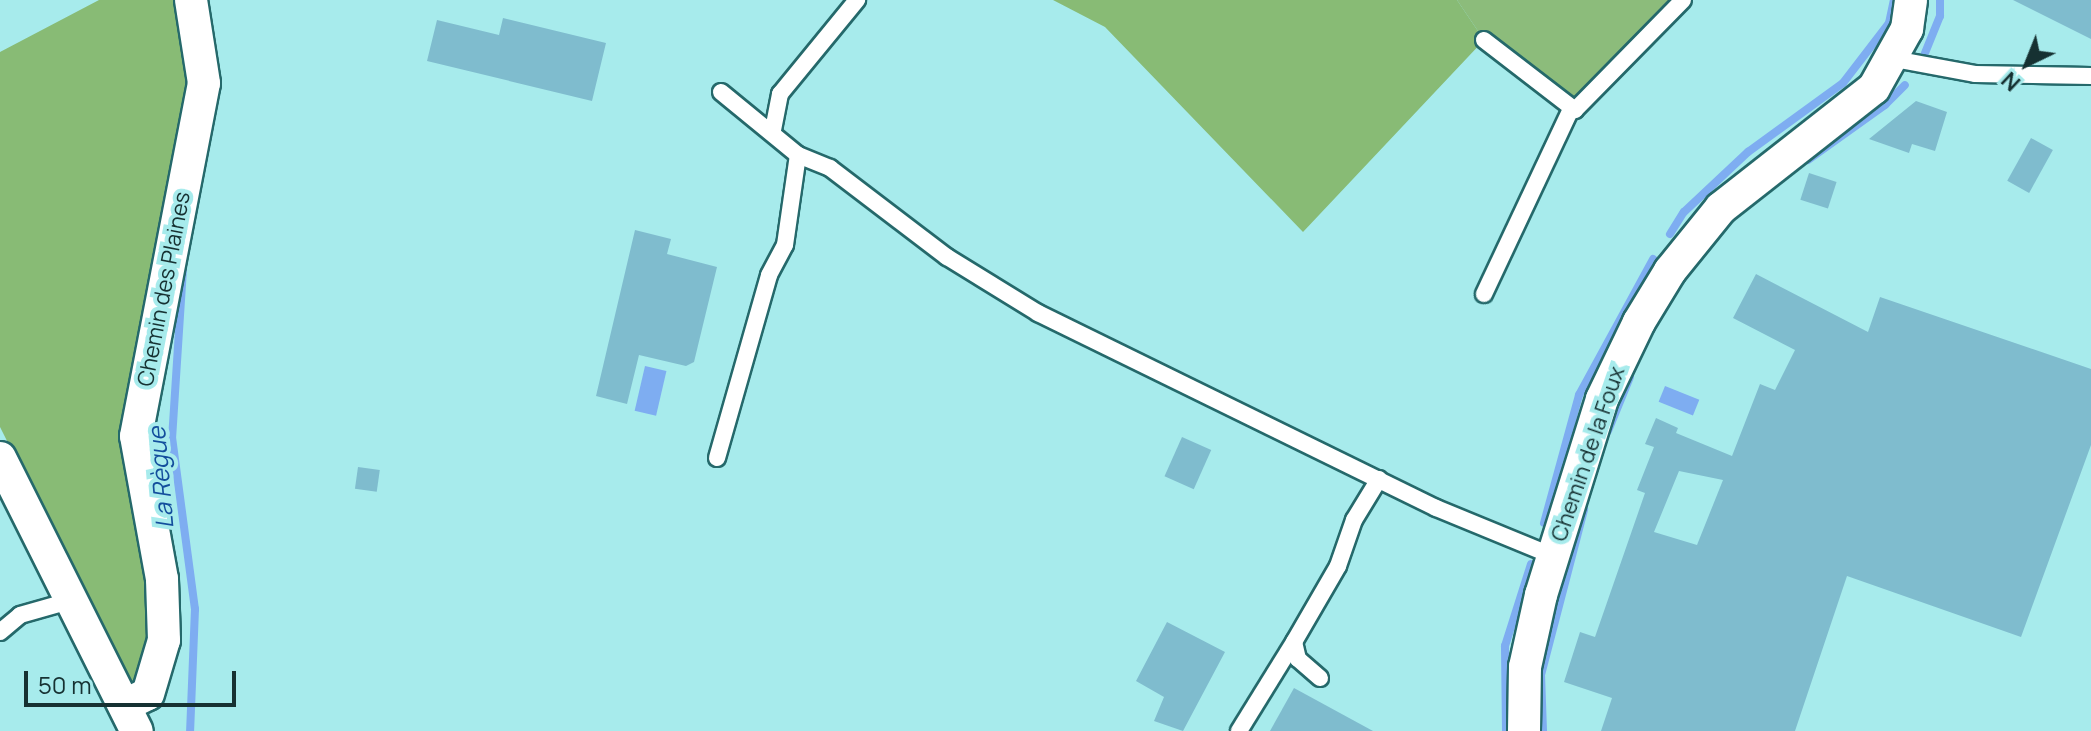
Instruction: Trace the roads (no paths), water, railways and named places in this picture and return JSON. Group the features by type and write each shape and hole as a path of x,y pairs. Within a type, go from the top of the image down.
{"street":[{"name":"Chemin des Plaines","path":"131,718 148,694 164,640 162,579 136,436 204,83 191,0"},
{"name":"Chemin de la Foux","path":"1524,731 1525,667 1553,556 1602,399 1670,271 1721,208 1874,88 1894,59 1907,29 1911,0"},
{"path":"0,458 131,718"}],"lane":[{"path":"773,130 780,94 857,0"},
{"path":"1484,294 1571,109 1683,0"},
{"path":"1484,40 1571,109"},
{"path":"1894,59 1975,74 2091,76"},
{"path":"721,92 773,130 798,155 830,168 947,257 1038,313 1379,479 1553,556"},
{"path":"717,458 769,275 785,245 798,155"},
{"path":"1239,731 1338,566 1354,520 1379,479"},
{"path":"0,632 20,615 73,600"},
{"path":"1294,642 1298,659 1320,678"}],"water":[{"path":"645,366 666,371 656,416 635,411"},
{"path":"1665,386 1699,400 1693,416 1659,402"}],"waterway":[{"path":"1670,234 1684,212 1748,152 1843,83 1889,23 1894,0"},
{"path":"1925,53 1940,16 1940,0"},
{"path":"1808,160 1885,105 1905,85"},
{"path":"1544,523 1579,395 1653,259"},
{"name":"La Règue","path":"183,269 172,437 195,609 190,731"},
{"path":"1608,431 1630,377"},
{"path":"1543,731 1541,675 1584,510"},
{"path":"1506,731 1505,646 1531,564"}]}
